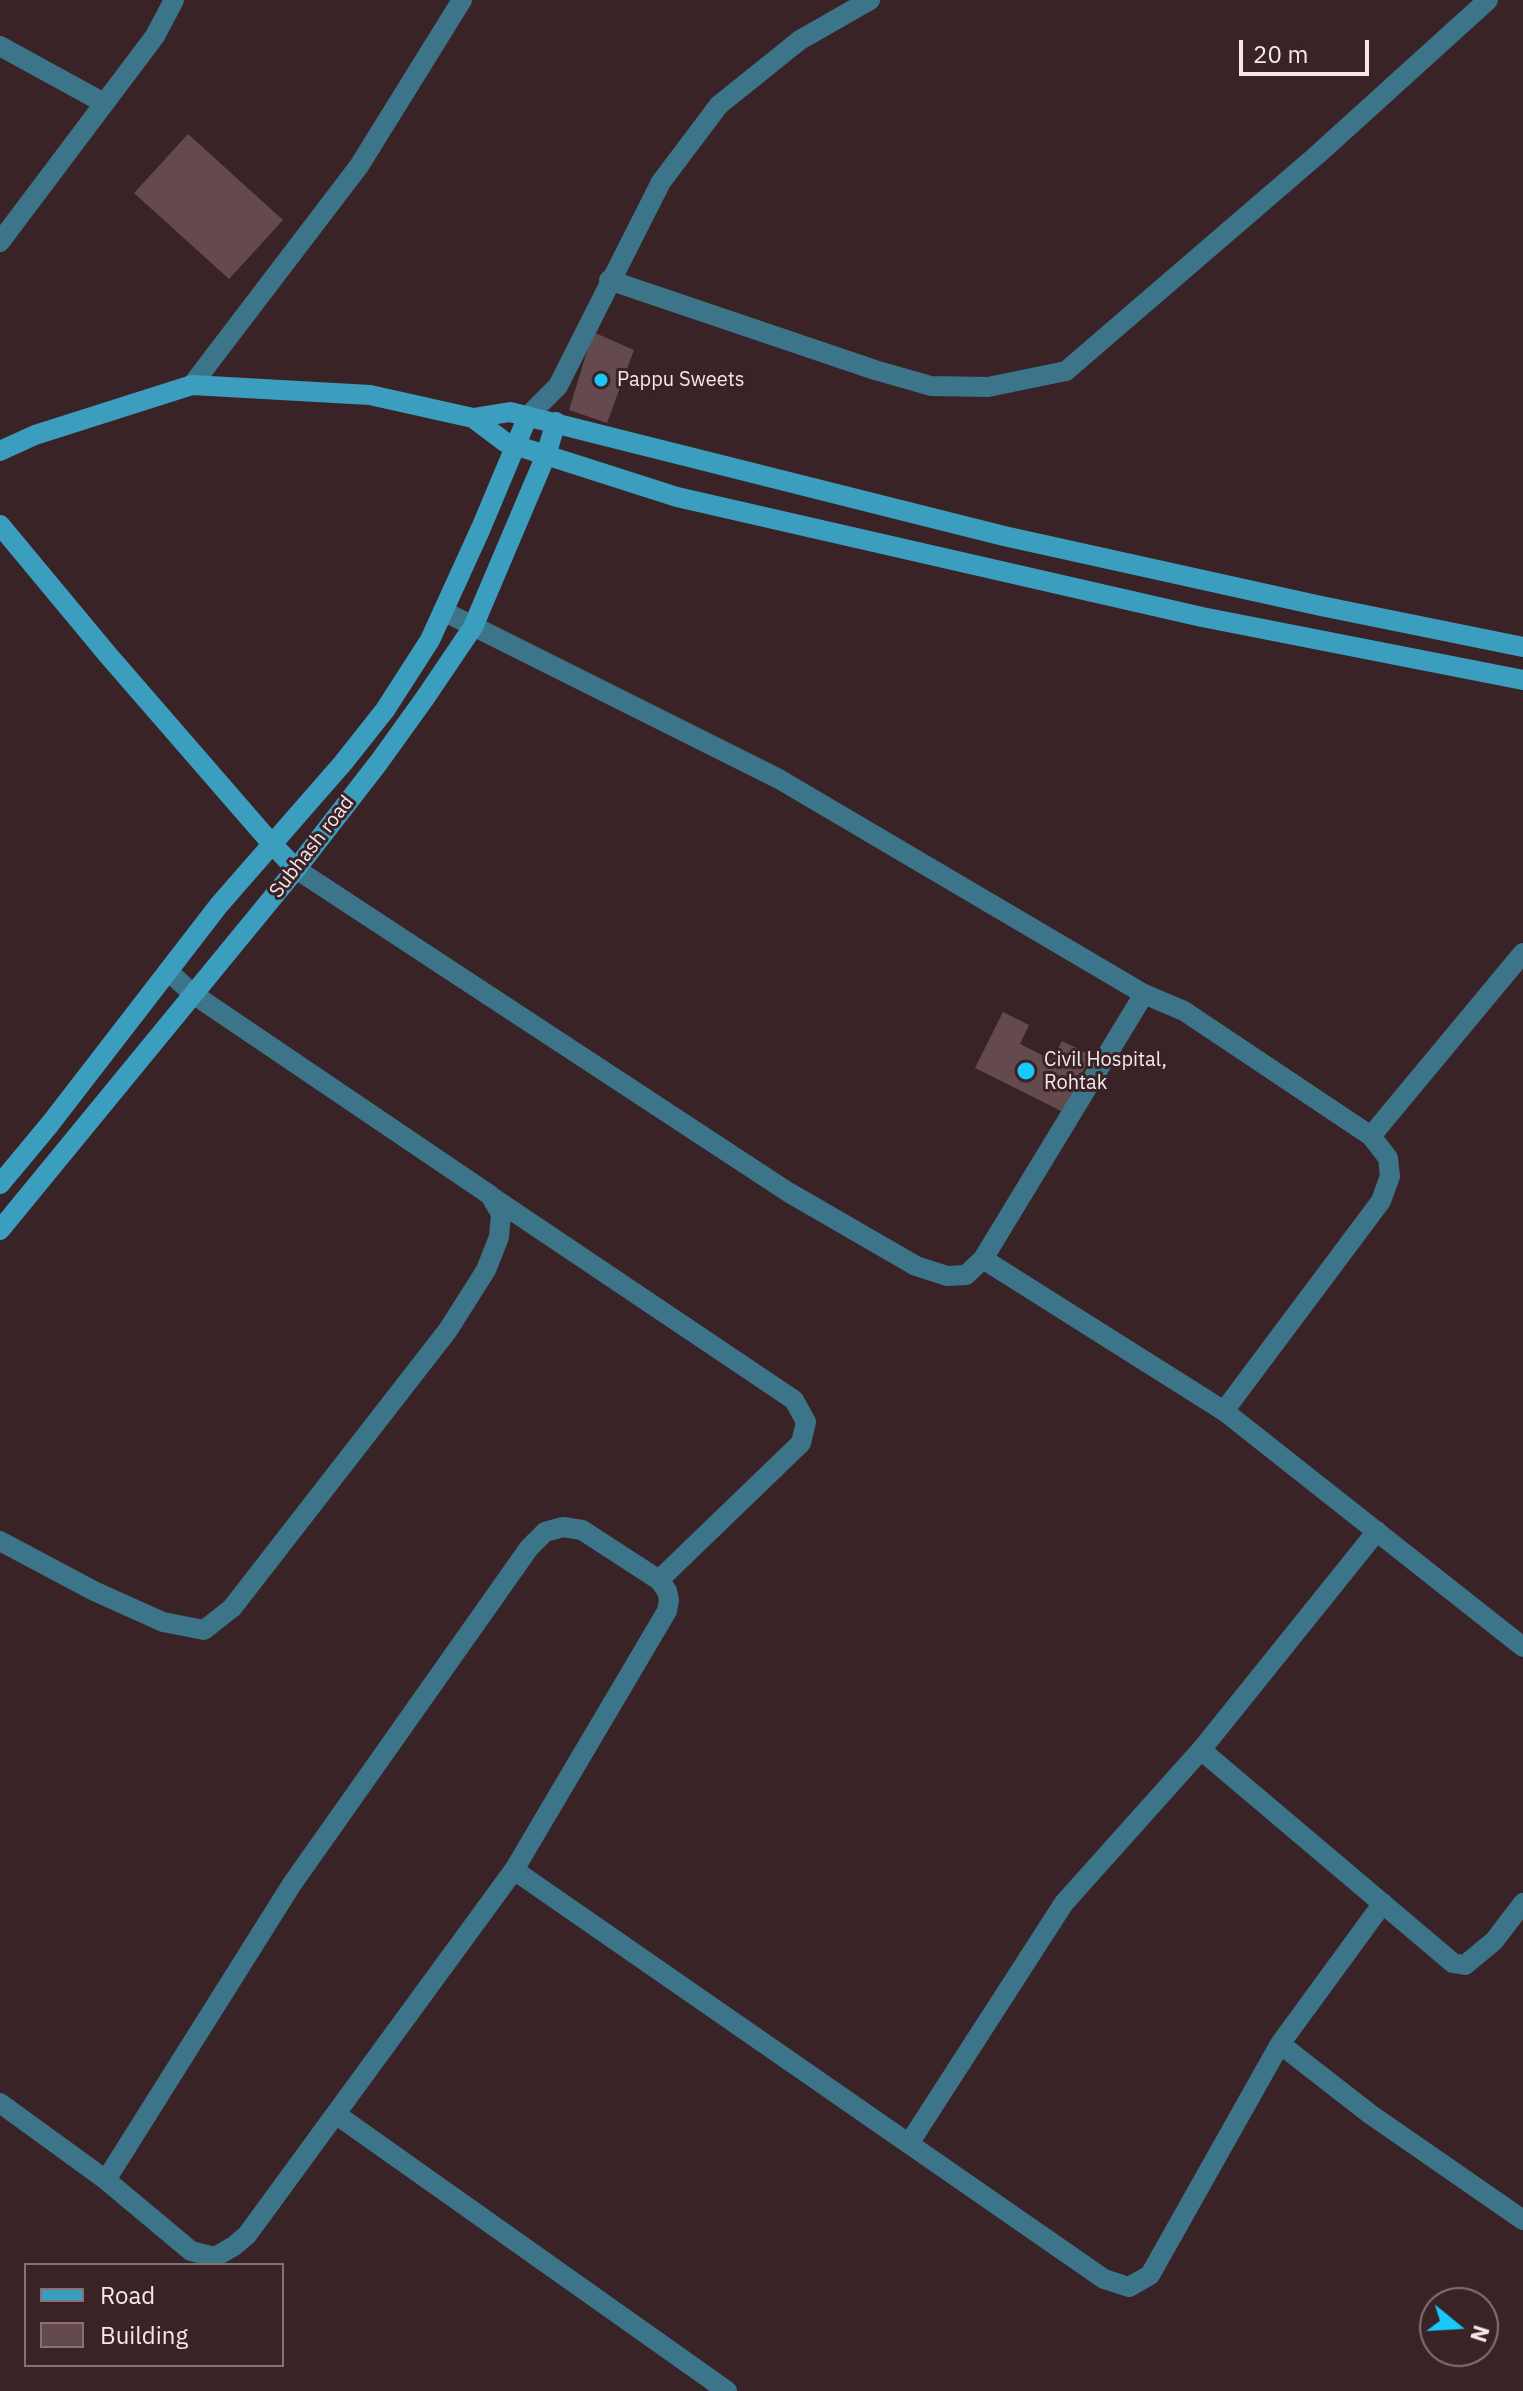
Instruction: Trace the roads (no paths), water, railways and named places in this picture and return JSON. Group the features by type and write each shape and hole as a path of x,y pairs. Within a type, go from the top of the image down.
{"street":[{"path":"0,242 155,36 174,0"},
{"path":"192,385 359,166 462,0"},
{"path":"528,416 558,386 661,182 719,105 800,40 870,0"},
{"path":"609,280 931,386 988,387 1066,371 1317,155 1488,0"},
{"path":"0,46 104,103"},
{"path":"0,451 35,435 192,385 370,395 473,418 510,412 1004,536 1523,647"},
{"path":"556,422 558,386"},
{"name":"Subhash road","path":"0,1184 168,971 385,710 430,640 528,416"},
{"path":"473,418 505,442 693,501 1202,617 1523,680"},
{"name":"Subhash road","path":"0,1230 296,869 379,762 473,627 546,455 556,422"},
{"path":"0,525 296,869 788,1192 916,1266 947,1276 966,1275 983,1259 1144,994"},
{"path":"443,611 779,779 1144,994 1184,1011 1371,1136 1388,1158 1390,1176 1381,1201 1224,1411"},
{"path":"1371,1136 1523,953"},
{"path":"168,971 193,994 794,1400 806,1422 801,1443 659,1580"},
{"path":"50,1124 74,1139"},
{"path":"0,1541 94,1591 163,1622 204,1630 232,1608 448,1330 486,1270 499,1237 501,1214 490,1195"},
{"path":"983,1259 1224,1411 1523,1647"},
{"path":"0,2103 106,2180 191,2251 215,2257 247,2235 514,1870 667,1611 667,1591 659,1580 582,1530 563,1527 545,1532 529,1548 292,1884 106,2180"},
{"path":"910,2142 1064,1903 1201,1750 1377,1531"},
{"path":"1201,1750 1453,1963 1465,1965 1494,1941 1523,1903"},
{"path":"514,1870 1104,2279 1129,2287 1150,2275 1280,2044 1383,1903"},
{"path":"1280,2044 1370,2114 1523,2220"},
{"path":"337,2115 727,2391"}],"place":[{"name":"Pappu Sweets","path":"601,380"},
{"name":"Civil Hospital, Rohtak","path":"1026,1071"}]}
